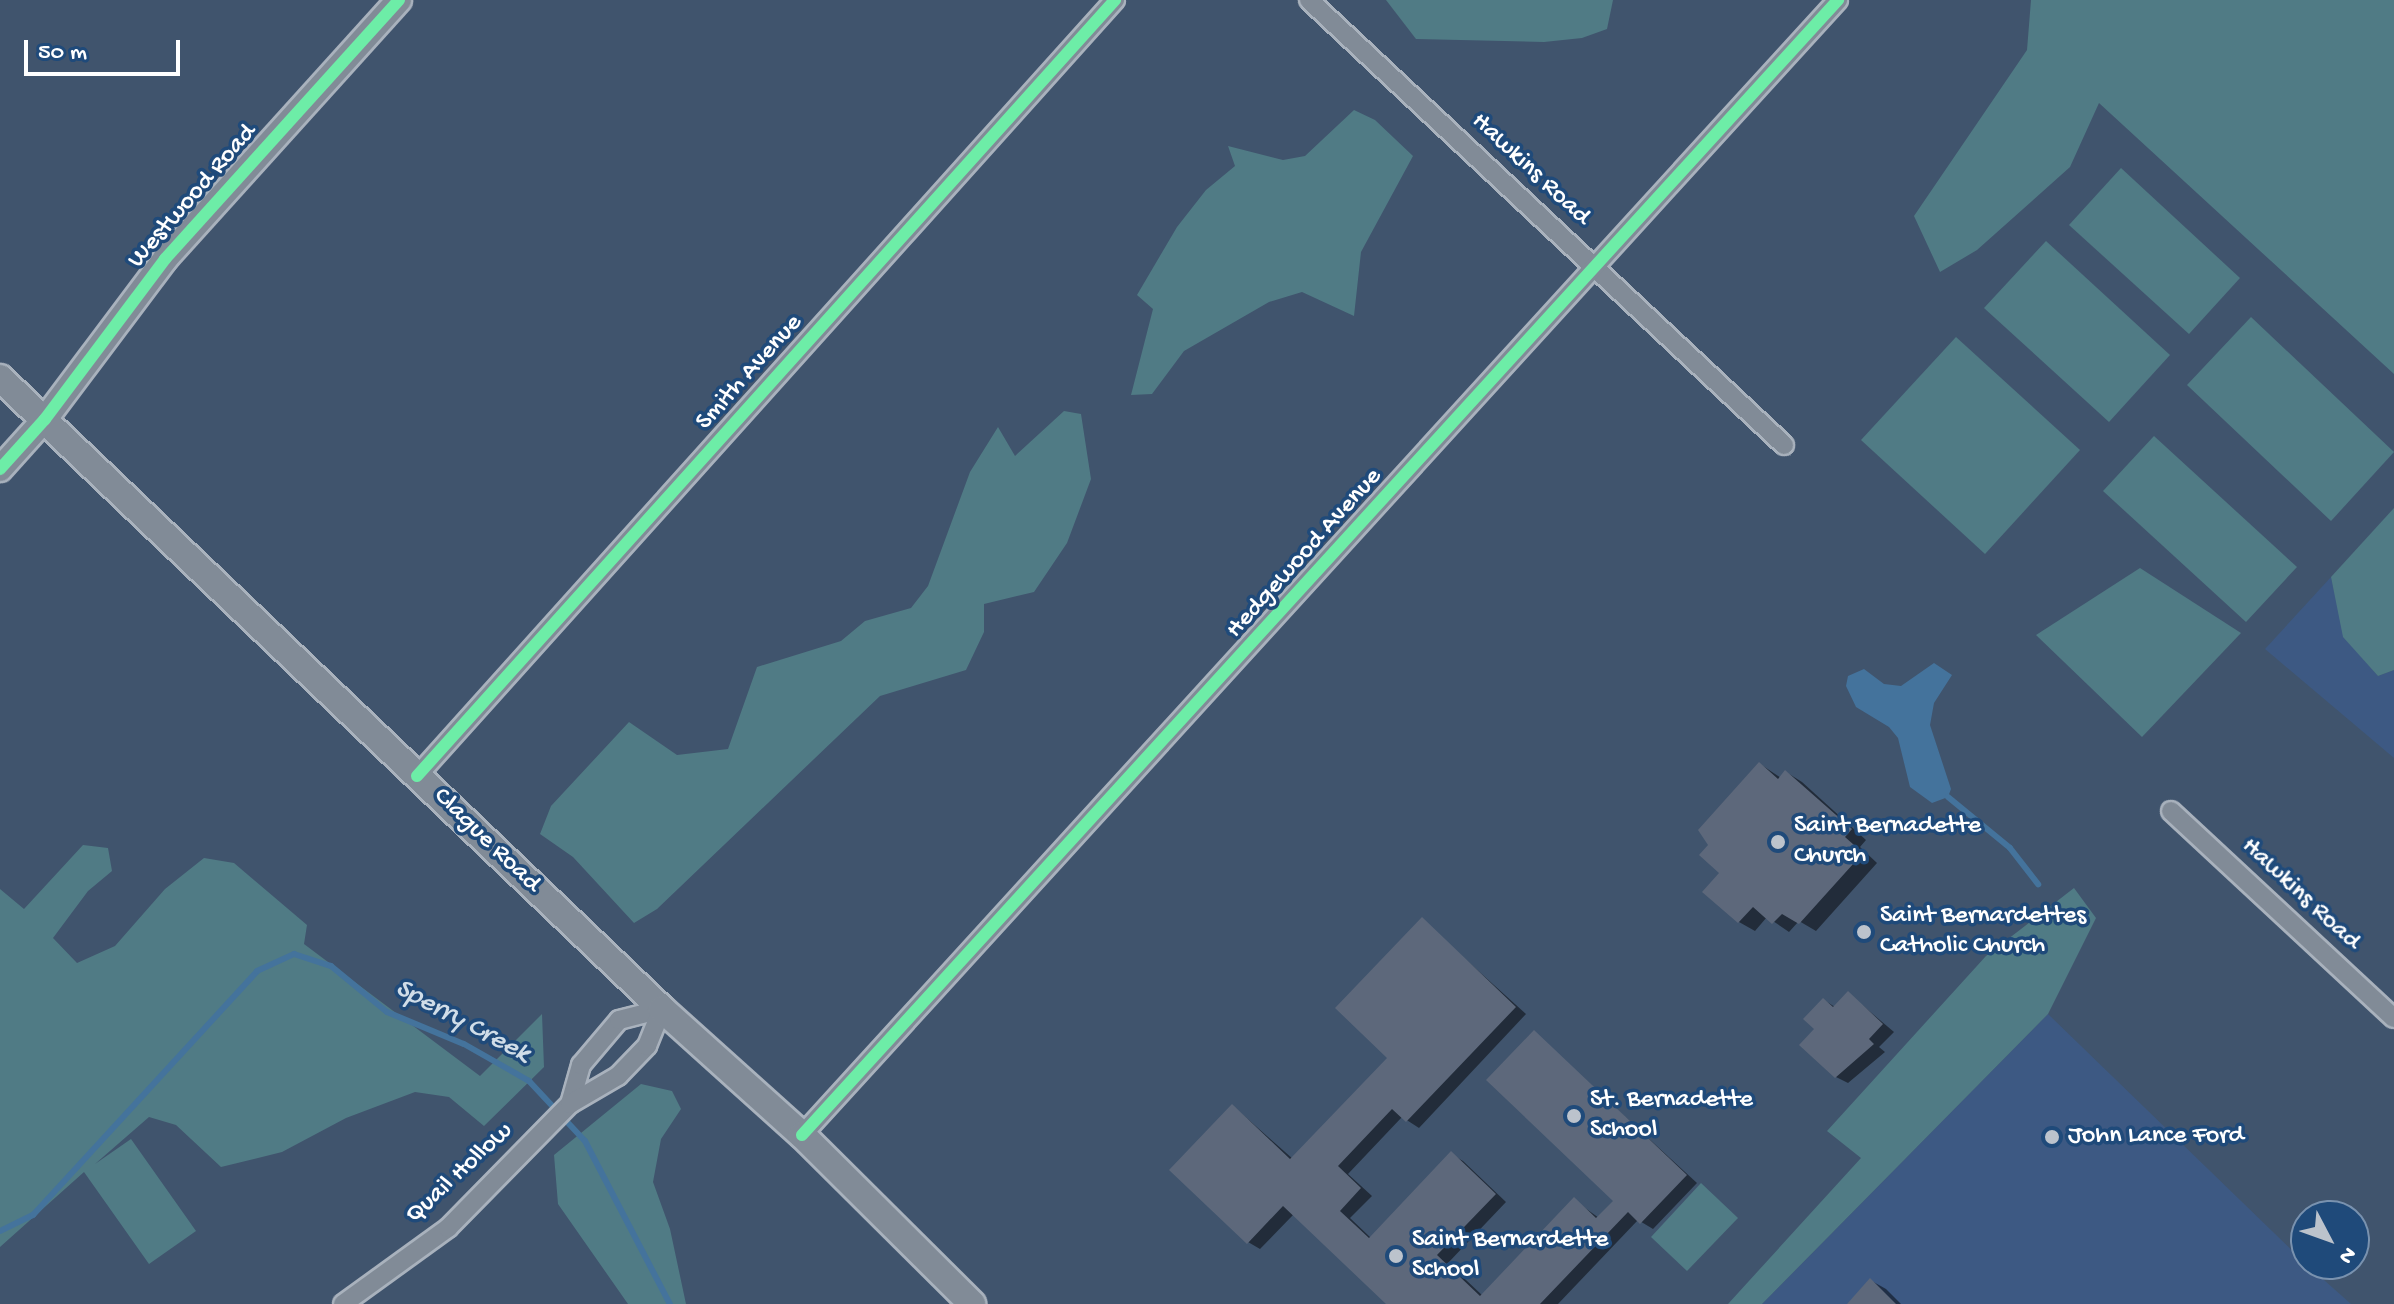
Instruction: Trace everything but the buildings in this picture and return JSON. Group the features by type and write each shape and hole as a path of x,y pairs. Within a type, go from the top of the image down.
{"main road":[{"name":"Clague Road","path":"0,378 662,1009 802,1135 972,1304"}],"street":[{"name":"Westwood Road","path":"0,469 45,419 165,259 399,0"},
{"name":"Smith Avenue","path":"417,776 1115,0"},
{"name":"Hawkins Road","path":"1309,0 1784,445"},
{"name":"Hedgewood Avenue","path":"802,1135 1838,0"},
{"name":"Hawkins Road","path":"2171,811 2394,1018"},
{"name":"Quail Hollow","path":"570,1104 581,1065 619,1020 662,1009"},
{"name":"Quail Hollow","path":"343,1304 448,1228 570,1104 618,1076 647,1046 662,1009"}],"shaded area":[{"path":"2331,577 2344,637 2378,676 2394,670 2394,758 2265,649"},
{"path":"1934,663 1952,675 1934,703 1930,725 1951,789 1948,797 1932,803 1910,787 1898,738 1889,727 1856,707 1846,686 1848,676 1864,669 1884,684 1901,686"},
{"name":"John Lance Ford","path":"2048,1014 2290,1248 2290,1280 2324,1280 2351,1304 1762,1304"}],"green space":[{"path":"1386,0 1613,0 1607,29 1582,38 1544,42 1416,39"},
{"path":"2031,0 2394,0 2394,374 2099,103 2070,167 1977,250 1940,272 1914,216 2027,50"},
{"path":"1354,110 1375,120 1413,156 1361,252 1354,316 1302,292 1269,302 1184,351 1152,394 1131,395 1153,309 1137,295 1177,227 1206,190 1235,166 1228,146 1283,160 1305,156"},
{"path":"2121,168 2240,278 2189,334 2069,225"},
{"path":"2046,241 2170,355 2109,422 1984,308"},
{"path":"2251,317 2394,452 2331,521 2187,385"},
{"path":"1956,337 2080,450 1985,554 1861,440"},
{"path":"1064,411 1081,414 1091,479 1067,543 1034,592 984,604 984,632 966,670 880,696 657,909 634,923 573,857 540,834 551,806 629,722 677,755 728,749 757,667 841,641 865,621 911,608 928,586 970,472 998,427 1015,456"},
{"path":"2154,436 2297,567 2246,622 2103,491"},
{"path":"2394,508 2394,670 2378,676 2343,637 2331,577"},
{"path":"2140,568 2241,633 2142,737 2036,635"},
{"path":"83,845 108,848 112,871 88,891 53,938 77,963 115,946 165,889 204,858 234,863 307,925 304,944 480,1076 542,1014 544,1067 484,1126 449,1097 415,1092 346,1118 282,1152 221,1167 176,1125 149,1117 95,1164 131,1139 196,1231 149,1264 84,1172 0,1247 0,889 24,909"},
{"path":"2074,888 2096,918 2048,1014 1762,1304 1728,1304 1861,1158 1827,1131 1986,956"},
{"path":"641,1084 672,1091 681,1109 661,1139 653,1182 670,1229 686,1304 628,1304 558,1204 554,1155"},
{"path":"1701,1183 1738,1218 1687,1271 1651,1237"}],"waterway":[{"path":"1948,797 2010,848 2038,884"},
{"name":"Sperry Creek","path":"0,1231 33,1215 257,971 294,954 331,966 387,1012 464,1044 529,1081 585,1141 670,1304"}],"cycle path":[{"path":"0,469 45,419 165,259 399,0"},
{"path":"417,776 1115,0"},
{"path":"802,1135 1838,0"}],"place":[{"name":"Saint Bernadette Church","path":"1778,842"},
{"name":"Saint Bernardettes Catholic Church","path":"1864,932"},
{"name":"St. Bernadette School","path":"1574,1116"},
{"name":"John Lance Ford","path":"2052,1137"},
{"name":"Saint Bernardette School","path":"1396,1256"}]}
